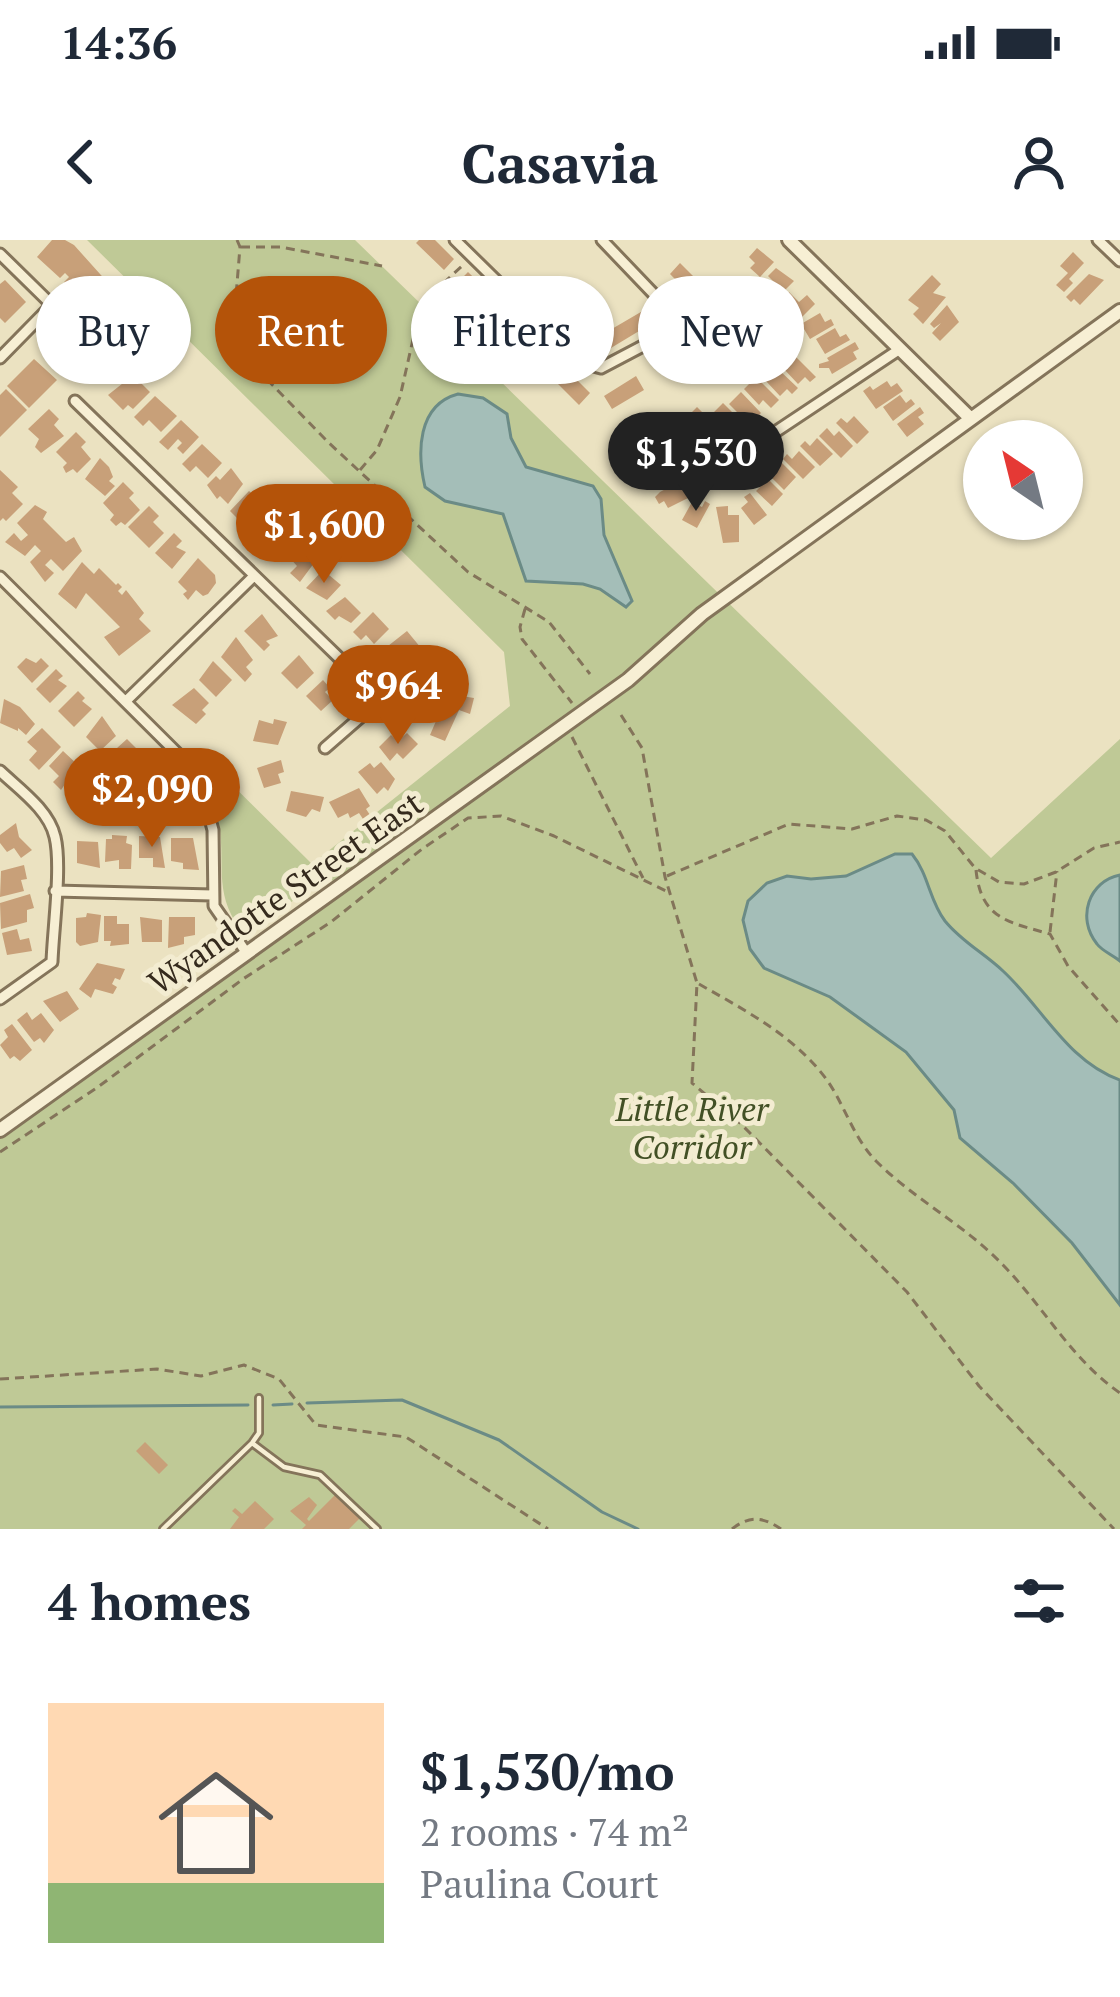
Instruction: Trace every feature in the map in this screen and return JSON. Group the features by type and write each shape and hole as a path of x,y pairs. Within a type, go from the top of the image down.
{"street":[{"path":"455,240 580,362 602,368 658,338 668,325 668,309 602,240"},
{"path":"789,240 969,417"},
{"path":"1099,240 1120,261"},
{"path":"0,254 52,305 0,358"},
{"name":"Wyandotte Street East","path":"0,1130 628,680 702,614 1120,311"},
{"path":"721,468 900,349"},
{"path":"75,401 369,686 372,707 325,748"},
{"path":"127,700 253,577"},
{"path":"0,578 184,760 203,793 213,830 214,906 246,952"},
{"path":"0,771 40,810 55,836 52,962 0,999"},
{"path":"55,891 212,895"}],"lane":[{"path":"163,1529 259,1433 259,1398"},
{"path":"252,1442 284,1467 320,1475 377,1529"}],"path":[{"path":"237,240 235,308 239,341 251,363 468,572 549,622 590,674"},
{"path":"239,247 280,247 382,266"},
{"path":"359,472 377,451 400,397 421,304 472,257"},
{"path":"526,608 522,639 572,703"},
{"path":"621,715 642,748 665,877 697,983 692,1083 741,1124 907,1292 979,1386 1114,1529"},
{"path":"570,734 644,880"},
{"path":"0,1152 331,922 468,818 501,816 670,892"},
{"path":"665,877 789,824 852,829 896,816 926,820 945,831 975,868 999,882 1024,884 1094,848 1120,842"},
{"path":"422,849 424,838"},
{"path":"975,868 985,904 1004,921 1050,934"},
{"path":"1057,871 1050,934 1068,966 1120,1024"},
{"path":"697,983 766,1024 813,1062 871,1156 978,1241 1015,1279 1067,1346 1120,1393"},
{"path":"0,1379 157,1369 201,1376 244,1364 279,1379 316,1425 406,1437 548,1529"},
{"path":"732,1529 745,1520 761,1519 782,1529"}],"green space":[{"name":"Little River Corridor","path":"87,240 355,240 411,294 411,384 503,384 991,858 1120,739 1120,1529 0,1529 0,1130 338,885 328,877 250,930 240,929 223,888 216,810 190,756 197,750 312,864 510,706 504,652 233,384 387,384 387,276 215,276 215,366 191,343 191,276 123,276"}],"water":[{"path":"458,394 483,398 507,414 511,438 526,467 593,486 601,499 604,535 632,601 626,607 600,589 583,584 526,581 503,514 445,501 425,487 421,446 427,419 434,408"},
{"path":"895,854 912,854 952,928 1017,985 1070,1047 1120,1080 1120,1305 1072,1243 960,1138 954,1110 906,1052 830,997 764,968 750,949 743,920 748,901 767,883 787,876 846,876"},
{"path":"1120,875 1120,961 1097,944 1087,912 1100,885"}],"building":[{"path":"52,240 65,240 102,276 58,276 37,257"},
{"path":"435,240 454,259 444,270 416,243"},
{"path":"757,248 774,262 759,276 750,268 755,263 749,257"},
{"path":"1073,252 1084,263 1064,292 1056,285 1068,273 1060,266"},
{"path":"680,263 693,276 672,276"},
{"path":"1089,274 1104,280 1080,305 1074,299 1071,302 1066,297"},
{"path":"932,275 941,284 933,293 946,297 923,324 913,314 919,308 908,300"},
{"path":"5,280 26,302 5,323 0,318 0,284"},
{"path":"807,295 815,304 804,315 804,298"},
{"path":"947,305 959,322 940,341 932,333 941,323 934,328 930,324"},
{"path":"820,313 834,325 810,339 804,322"},
{"path":"638,314 638,332 614,346 614,328"},
{"path":"835,328 840,337 846,334 850,340 825,354 816,339"},
{"path":"855,342 857,359 832,374 829,368 819,368 827,358"},
{"path":"34,359 36,384 53,384 29,408 7,386"},
{"path":"804,365 816,377 810,382"},
{"path":"636,376 644,390 612,409 604,396"},
{"path":"887,381 891,387 897,383 903,391 876,409 863,391"},
{"path":"122,384 142,384 150,392 133,409 128,405 123,410 108,395"},
{"path":"558,384 581,384 590,393 579,405"},
{"path":"763,384 779,400 771,408 763,400 759,405 744,389"},
{"path":"769,384 798,388 792,394 787,389 780,396"},
{"path":"6,389 27,410 0,437 0,395"},
{"path":"741,392 761,413 756,418 751,413 744,419 729,404"},
{"path":"900,395 906,403 911,399 915,404 893,421 883,407"},
{"path":"155,396 177,416 161,432 149,420 143,426 134,417"},
{"path":"723,403 744,424 738,429 733,424 726,431 711,415"},
{"path":"697,407 717,427 712,433 707,428 700,435 685,419"},
{"path":"920,407 924,413 918,417 924,424 907,437 897,424"},
{"path":"49,409 59,419 54,425 64,436 41,453 35,447 39,439 28,429"},
{"path":"854,416 869,432 857,444 836,423 841,418 847,423"},
{"path":"678,418 699,439 694,444 688,438 681,445 666,430"},
{"path":"181,420 199,437 183,454 177,448 182,443 178,439 168,450 159,442"},
{"path":"827,428 834,436 839,431 853,446 841,458 819,436"},
{"path":"76,432 86,442 81,447 91,459 77,473 73,469 66,473 67,463 56,452"},
{"path":"817,438 833,454 820,466 800,446 805,441 810,446"},
{"path":"202,444 222,463 208,478 196,466 190,472 182,464"},
{"path":"654,450 677,452 679,474 653,472"},
{"path":"799,451 815,467 803,479 783,459 787,454 792,459"},
{"path":"100,458 109,467 113,477 109,481 115,486 105,496 85,479"},
{"path":"781,462 796,477 784,490 764,470"},
{"path":"231,468 243,484 228,504 220,496 217,499 207,485"},
{"path":"0,470 18,487 12,493 23,504 6,521 0,521"},
{"path":"763,474 783,494 772,506 756,491 763,484 758,479"},
{"path":"686,478 690,485 683,489 688,498 668,508 664,501 659,504 655,497 660,492"},
{"path":"123,482 134,493 129,498 140,510 125,525 116,526 110,520 114,515 103,503"},
{"path":"249,491 270,509 255,524 243,512 237,518 230,511"},
{"path":"750,493 767,515 754,525 741,508"},
{"path":"705,501 710,504 697,528 682,520 692,502 702,507"},
{"path":"35,505 47,512 43,519 66,542 74,537 82,551 63,571 51,559 45,565 54,573 45,582 30,562 41,551 35,545 25,556 5,542 14,533 21,541 28,535 17,523"},
{"path":"149,506 159,516 153,522 164,533 149,548 128,527"},
{"path":"728,506 728,515 739,515 739,542 723,543 716,507"},
{"path":"276,513 294,531 279,546 269,536 262,544 253,535"},
{"path":"174,533 182,541 176,547 186,552 172,569 155,553"},
{"path":"301,543 317,559 300,582 290,573 297,566 288,556"},
{"path":"198,558 215,575 216,583 208,594 196,590 188,600 178,582"},
{"path":"82,562 94,574 99,568 118,583 122,587 118,591 122,595 126,590 144,613 139,619 151,631 119,656 104,637 120,627 86,593 76,609 58,594"},
{"path":"323,570 341,585 327,600 306,588"},
{"path":"345,597 361,613 351,623 339,616 335,620 326,611"},
{"path":"373,612 389,629 374,644 366,635 361,640 353,632"},
{"path":"262,614 278,636 266,641 270,645 264,651 244,631"},
{"path":"407,631 421,648 397,667 389,657 395,653 388,646"},
{"path":"236,637 253,660 246,667 252,674 245,682 221,657"},
{"path":"299,655 314,673 297,689 281,673"},
{"path":"26,658 36,663 41,658 49,666 32,683 17,667"},
{"path":"429,658 436,669 435,685 417,693 409,665"},
{"path":"213,661 232,680 216,697 199,680"},
{"path":"56,669 63,676 58,680 67,686 50,703 36,689"},
{"path":"323,680 333,700 321,711 306,696"},
{"path":"194,688 209,703 196,724 172,705"},
{"path":"78,691 92,709 74,727 58,711"},
{"path":"455,695 474,698 470,714 459,710 445,741 430,735 436,721 430,712 435,699 448,704"},
{"path":"4,699 20,707 35,724 26,735 0,723"},
{"path":"102,716 116,736 100,751 86,737"},
{"path":"274,719 287,722 278,745 253,741 259,720 273,724"},
{"path":"42,728 61,747 39,770 29,760 37,751 27,742"},
{"path":"407,733 418,744 403,759 397,753 390,761 379,747 391,735 398,741"},
{"path":"127,739 142,754 123,773 107,757"},
{"path":"63,751 78,765 61,790 53,782 59,776 49,766"},
{"path":"149,760 158,769 154,773 164,779 147,795 129,780"},
{"path":"281,760 281,783 264,788 257,768"},
{"path":"381,762 395,779 388,791 384,787 377,794 358,772"},
{"path":"87,779 99,799 79,813 74,798 67,794"},
{"path":"359,788 370,815 363,819 359,813 350,818 348,813 338,818 329,802"},
{"path":"291,791 324,797 320,812 312,809 306,817 286,811"},
{"path":"169,793 173,809 183,805 187,818 158,822 156,809 151,811 147,800"},
{"path":"16,823 19,837 32,850 21,858 14,848 7,852 0,843 0,835"},
{"path":"127,836 126,843 132,845 131,869 119,869 119,860 105,862 106,839"},
{"path":"139,836 160,837 165,868 153,867 153,858 139,858"},
{"path":"171,838 193,838 199,870 183,869 183,863 171,861"},
{"path":"77,841 98,842 100,868 77,863"},
{"path":"24,865 24,891 0,897 1,871"},
{"path":"30,894 34,908 27,910 27,922 1,929 0,903"},
{"path":"87,913 101,915 98,942 80,946 76,918"},
{"path":"104,916 117,916 117,924 129,924 129,944 110,946 111,941 104,941"},
{"path":"140,917 162,920 162,942 142,942"},
{"path":"169,917 195,917 195,935 168,948"},
{"path":"17,929 20,940 29,938 32,951 7,955 2,933"},
{"path":"97,963 125,969 112,984 117,987 113,994 95,989 91,998 79,989"},
{"path":"67,991 79,1009 60,1022 43,1001"},
{"path":"27,1012 32,1020 41,1013 54,1030 44,1043 40,1038 34,1042 17,1020"},
{"path":"12,1024 32,1050 20,1061 14,1056 10,1059 0,1045 8,1037 4,1030"},
{"path":"145,1442 168,1465 159,1474 136,1451"},
{"path":"336,1494 360,1518 349,1529 302,1529 306,1525 290,1511 309,1497 317,1505 309,1521"},
{"path":"255,1501 274,1519 264,1529 230,1529 239,1517 232,1511 235,1508 242,1514"}],"waterway":[{"path":"307,1403 402,1400 499,1440 602,1512 638,1529"},
{"path":"273,1405 292,1404"},
{"path":"0,1407 248,1405"}]}
